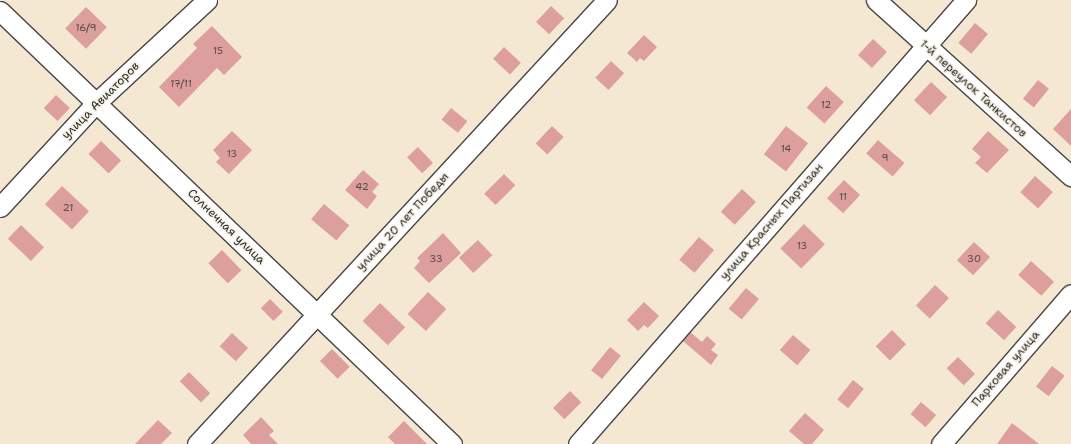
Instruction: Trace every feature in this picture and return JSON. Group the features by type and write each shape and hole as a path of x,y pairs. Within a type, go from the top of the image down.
{"street":[{"name":"улица Авиаторов","path":"0,207 97,102 207,0"},
{"name":"улица 20 лет Победы","path":"197,444 317,316 607,0"},
{"name":"1-й переулок Танкистов","path":"876,0 925,46 1071,176"},
{"name":"улица Красных Партизан","path":"578,444 966,0"},
{"name":"Солнечная улица","path":"0,11 97,102 317,316 452,444"},
{"name":"Парковая улица","path":"941,444 1071,294"}],"building":[{"path":"551,6 564,18 549,34 536,22"},
{"path":"86,7 107,27 86,49 65,29"},
{"path":"975,23 988,34 971,54 958,43"},
{"path":"212,26 242,57 224,75 217,68 179,107 159,87 197,48 193,44"},
{"path":"644,35 657,47 644,61 640,58 637,62 627,53"},
{"path":"873,39 887,52 872,68 858,55"},
{"path":"504,47 521,63 510,74 493,59"},
{"path":"611,61 624,73 608,90 595,78"},
{"path":"1038,80 1049,89 1034,107 1023,99"},
{"path":"931,82 947,97 930,115 914,100"},
{"path":"826,86 844,102 824,124 807,108"},
{"path":"56,95 70,108 58,121 44,108"},
{"path":"451,108 467,121 458,133 442,120"},
{"path":"1071,109 1071,146 1053,129"},
{"path":"552,126 564,137 547,154 536,144"},
{"path":"786,126 808,143 786,172 764,154"},
{"path":"232,131 252,150 229,174 216,162 220,158 213,150"},
{"path":"988,131 1009,150 987,173 975,163 981,157 972,149"},
{"path":"878,140 904,163 893,177 866,154"},
{"path":"101,141 121,160 109,173 88,154"},
{"path":"418,147 433,163 422,173 407,157"},
{"path":"363,170 379,184 372,192 377,196 367,209 345,190"},
{"path":"504,174 515,185 496,205 484,194"},
{"path":"1035,176 1053,192 1038,208 1020,192"},
{"path":"844,180 860,195 843,213 827,198"},
{"path":"62,186 89,211 72,230 45,204"},
{"path":"742,189 756,202 735,225 721,212"},
{"path":"324,204 349,225 336,241 311,219"},
{"path":"804,224 825,244 801,269 780,248"},
{"path":"21,225 44,247 31,261 8,239"},
{"path":"443,233 461,253 429,283 414,268 420,261 417,258"},
{"path":"699,237 714,250 694,273 679,260"},
{"path":"478,240 492,255 473,273 459,258"},
{"path":"974,242 990,257 973,275 957,260"},
{"path":"222,250 241,270 228,283 208,263"},
{"path":"1031,261 1054,282 1041,296 1018,275"},
{"path":"935,285 949,298 930,318 916,305"},
{"path":"746,288 759,299 742,320 729,309"},
{"path":"428,292 446,309 426,331 408,314"},
{"path":"270,299 283,312 274,321 261,308"},
{"path":"644,302 659,316 648,328 644,325 638,331 627,320"},
{"path":"380,303 405,327 388,345 363,321"},
{"path":"998,310 1016,327 1004,340 986,323"},
{"path":"892,330 906,344 890,360 876,346"},
{"path":"690,332 702,342 707,336 716,344 711,350 718,355 711,365 683,341"},
{"path":"232,333 248,348 236,361 220,346"},
{"path":"793,335 810,350 797,365 780,350"},
{"path":"610,347 621,356 602,379 591,370"},
{"path":"332,349 350,367 338,379 320,361"},
{"path":"958,357 975,374 964,385 947,368"},
{"path":"1052,366 1065,376 1049,396 1036,386"},
{"path":"189,372 210,393 201,402 180,381"},
{"path":"853,380 864,389 848,408 837,399"},
{"path":"570,391 581,402 564,419 553,408"},
{"path":"921,402 936,415 926,427 911,414"},
{"path":"805,413 824,430 812,444 804,444 789,431"},
{"path":"261,417 274,431 269,435 278,444 251,444 243,435"},
{"path":"158,420 172,433 161,444 135,444"},
{"path":"404,421 427,444 395,444 388,437"},
{"path":"1012,423 1039,444 997,444"}]}
